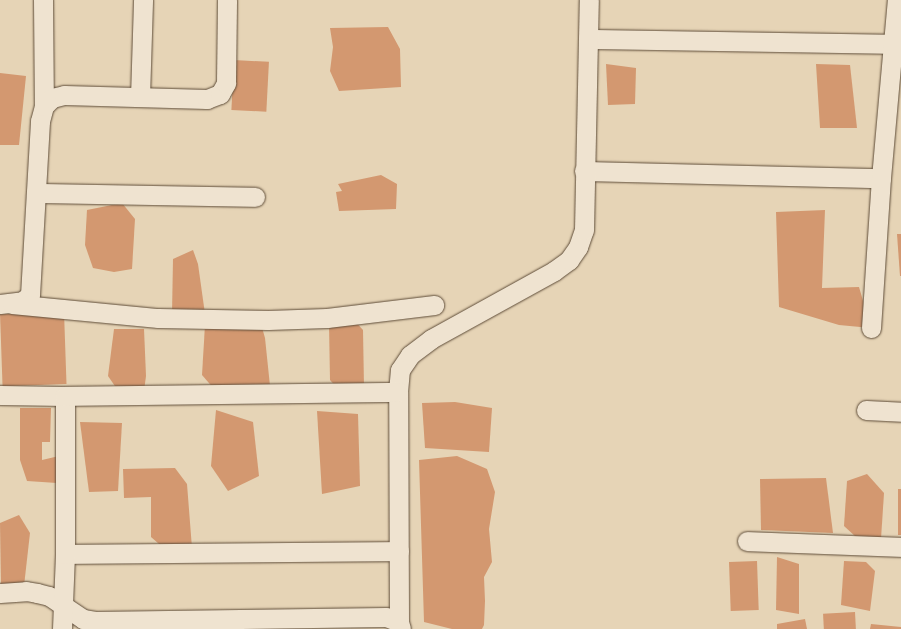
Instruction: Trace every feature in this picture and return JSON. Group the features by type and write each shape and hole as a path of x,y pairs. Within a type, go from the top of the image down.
{"street":[{"path":"5,304 23,301 30,295 40,121 44,106 43,0"},
{"path":"140,97 143,0"},
{"path":"44,106 52,98 64,95 207,99 220,94 226,83 227,0"},
{"path":"400,626 398,392 400,370 410,355 431,339 554,271 570,260 578,247 584,230 584,171 589,0"},
{"path":"871,328 881,178 897,0"},
{"path":"588,39 892,44"},
{"path":"584,171 881,178"},
{"path":"36,193 255,197"},
{"path":"5,304 158,318 268,320 327,318 434,305"},
{"path":"0,395 65,396 398,392"},
{"path":"62,629 65,554 65,396"},
{"path":"866,410 901,412"},
{"path":"747,541 901,547"},
{"path":"65,554 399,550"},
{"path":"0,593 26,591 49,596 83,619 95,621 386,617 400,626"}],"building":[{"path":"388,27 400,49 401,87 339,91 330,71 333,47 330,28"},
{"path":"234,60 269,62 266,112 231,110"},
{"path":"606,64 636,68 635,104 608,105"},
{"path":"816,64 850,65 857,128 820,128"},
{"path":"0,73 26,76 19,145 0,145"},
{"path":"381,175 397,184 396,209 339,211 336,192 342,191 338,184"},
{"path":"122,203 135,219 132,269 114,272 93,268 85,245 87,210"},
{"path":"825,210 822,288 859,287 871,328 839,325 779,307 776,212"},
{"path":"897,234 901,234 901,276 900,276"},
{"path":"193,250 198,264 205,314 172,314 173,259"},
{"path":"64,312 67,384 3,386 0,314"},
{"path":"353,319 363,330 364,387 338,389 330,380 329,324"},
{"path":"261,324 265,338 270,386 215,390 202,375 205,325"},
{"path":"114,329 144,329 146,376 144,391 119,392 108,376"},
{"path":"455,402 492,408 489,452 425,448 422,403"},
{"path":"20,408 51,408 50,442 42,442 42,460 59,456 57,483 27,481 20,460"},
{"path":"216,410 253,422 259,476 228,491 211,466"},
{"path":"317,411 358,414 360,486 322,494"},
{"path":"80,422 122,423 118,491 89,492"},
{"path":"457,456 487,469 495,492 489,529 492,562 484,577 485,601 484,625 482,629 452,629 424,622 419,460"},
{"path":"175,468 187,484 192,548 166,550 151,537 151,497 124,498 123,469"},
{"path":"867,474 884,493 881,539 856,537 844,526 847,481"},
{"path":"826,478 833,533 761,530 760,479"},
{"path":"898,489 901,489 901,535 898,535"},
{"path":"19,515 30,533 24,586 1,587 0,523"},
{"path":"777,557 799,564 799,614 776,610"},
{"path":"757,561 759,610 731,611 729,562"},
{"path":"844,561 866,562 875,571 870,611 841,605"},
{"path":"855,612 856,629 824,629 823,614"},
{"path":"805,619 807,629 777,629 777,624"},
{"path":"871,624 901,627 901,629 870,629"}]}
